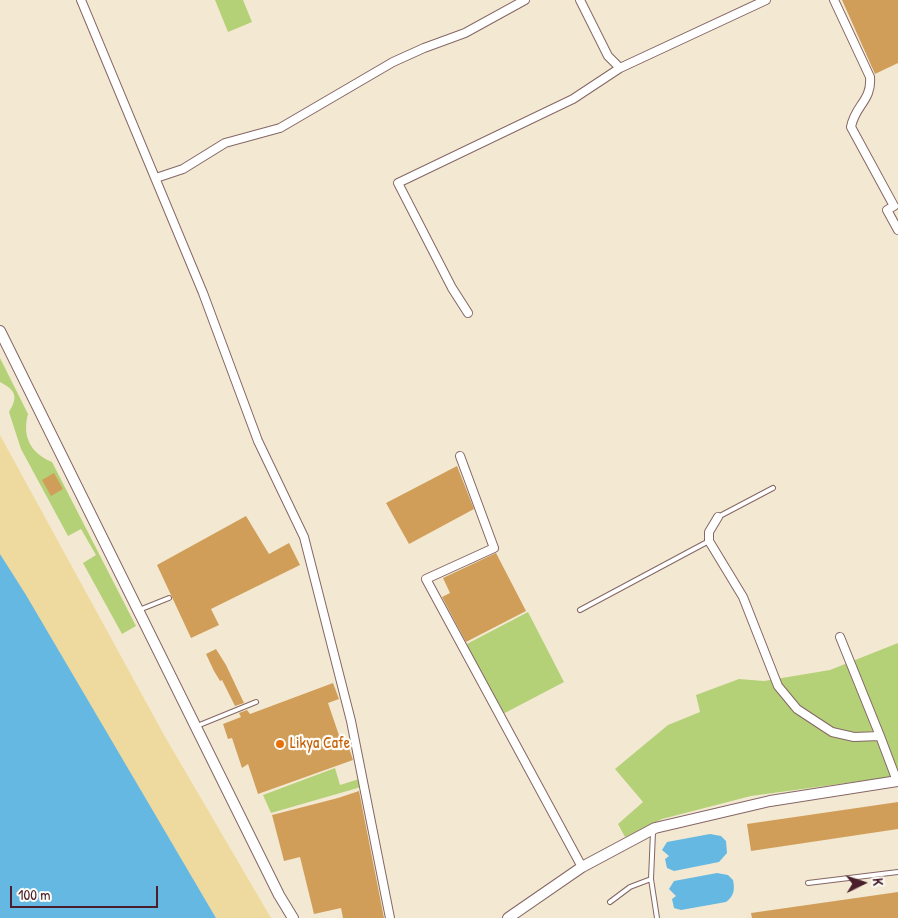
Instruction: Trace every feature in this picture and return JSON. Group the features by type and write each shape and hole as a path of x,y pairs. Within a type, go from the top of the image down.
{"street":[{"path":"81,0 203,293 258,441 304,537 351,721 390,918"},
{"path":"156,178 184,169 225,143 280,128 393,62 465,33 524,0"},
{"path":"580,0 608,56 620,68"},
{"path":"468,313 452,288 398,183 573,99 620,68 766,0"},
{"path":"834,0 870,76 871,87 868,97 853,115 851,127 894,206 887,210 898,230"},
{"path":"0,331 279,895 293,918"},
{"path":"460,456 494,548 426,579 582,867"},
{"path":"718,517 710,532 709,541 742,596 778,686 796,709 832,732 854,737 880,736"},
{"path":"508,918 582,867 652,830 770,801 898,781 840,637"}],"lane":[{"path":"718,517 772,488"},
{"path":"580,610 709,541"},
{"path":"139,610 169,598"},
{"path":"196,726 256,702"},
{"path":"652,830 654,838 651,879 658,918"},
{"path":"808,883 898,872"},
{"path":"610,902 630,887 651,879"}],"green space":[{"path":"215,0 243,0 252,22 228,32"},
{"path":"0,358 28,414 26,430 29,443 38,454 52,462 136,626 122,634 83,563 96,555 81,529 68,536 21,449 9,412 15,398 12,391 0,382"},
{"path":"528,612 564,682 501,715 465,645"},
{"path":"898,643 898,776 751,796 662,819 625,837 618,824 643,802 615,769 668,725 700,712 696,695 739,679 764,681 830,670"},
{"path":"335,768 340,785 359,779 361,787 271,813 263,795"}],"sand":[{"path":"0,435 164,735 271,918 216,918 0,554"}],"water":[{"path":"0,554 26,595 216,918 0,918"},
{"path":"710,834 721,836 726,841 727,853 719,862 674,871 667,868 665,859 669,856 662,850 667,842"},
{"path":"717,873 728,875 733,880 733,892 726,902 681,910 674,908 672,899 676,896 669,889 674,881"}],"building":[{"path":"842,0 898,0 898,63 875,74"},
{"path":"457,466 474,509 409,544 386,503"},
{"path":"54,473 63,489 51,496 42,480"},
{"path":"246,516 269,554 289,543 300,565 211,609 219,625 191,638 157,565"},
{"path":"496,553 526,611 466,642 442,597 450,593 443,578"},
{"path":"216,649 226,665 244,703 235,706 222,680 220,681 214,671 206,654"},
{"path":"333,683 339,699 328,703 343,747 348,745 353,760 258,794 248,764 242,768 232,738 228,739 223,724 241,717 239,713 247,710 250,714"},
{"path":"359,791 384,918 343,918 341,908 314,914 300,857 284,861 272,815"},
{"path":"898,802 898,829 751,851 747,824"},
{"path":"898,892 898,918 752,918 751,913"}],"place":[{"name":"Likya Cafe","path":"280,744"}]}
